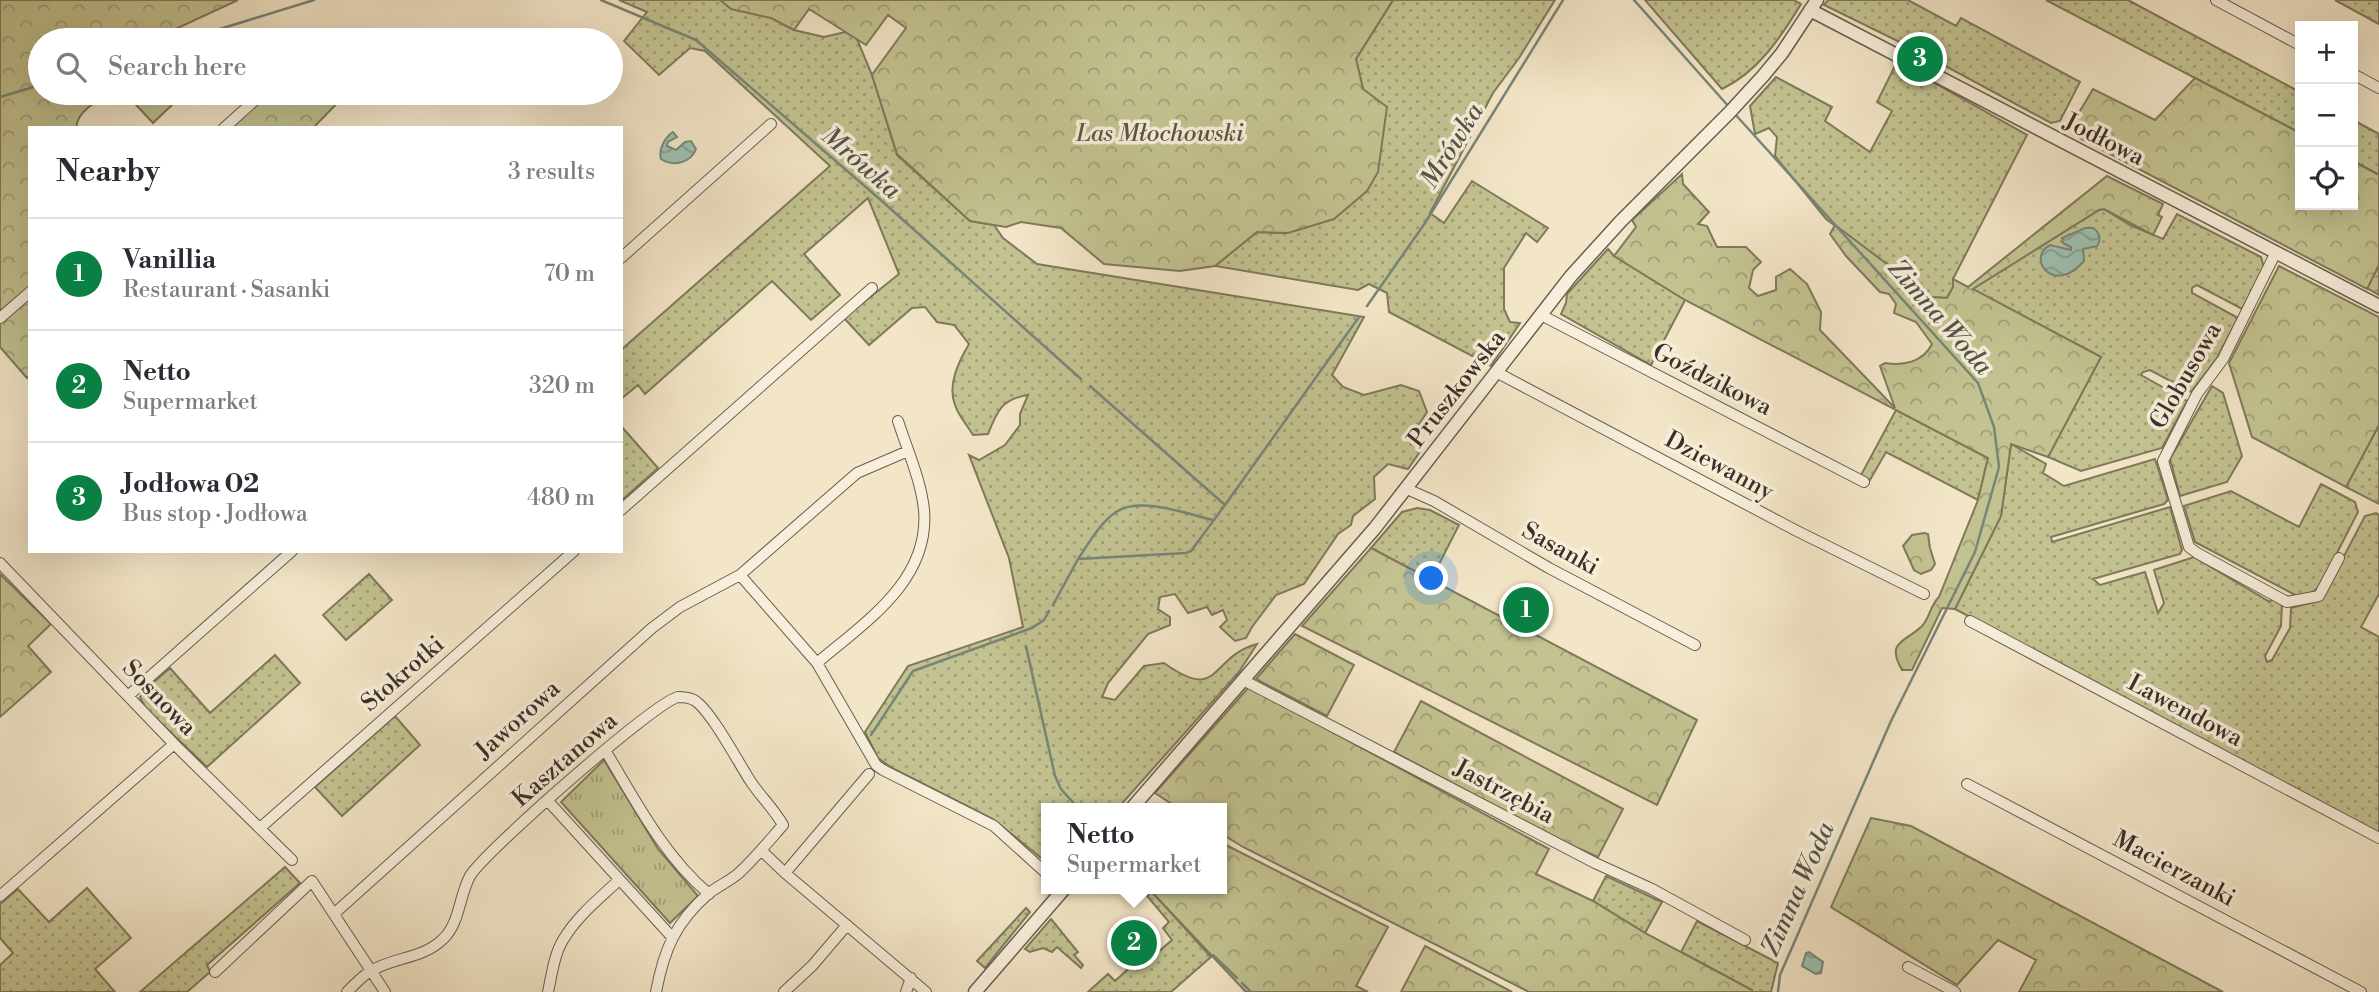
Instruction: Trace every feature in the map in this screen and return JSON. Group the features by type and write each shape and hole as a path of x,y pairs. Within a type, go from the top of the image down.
{"street":[{"path":"2216,0 2295,42"},
{"name":"Pruszkowska","path":"1136,803 1407,489 1541,315 1612,230 1732,109 1782,53 1814,5"},
{"name":"Jodłowa","path":"1814,5 2379,306"},
{"path":"2358,77 2379,88"},
{"path":"226,126 250,105"},
{"path":"623,256 771,124"},
{"name":"Globusowa","path":"2276,252 2223,359 2197,394 2162,461 2189,547 2197,553 2287,602 2319,596 2339,558"},
{"path":"623,508 872,288"},
{"path":"0,318 28,294"},
{"name":"Goździkowa","path":"1541,315 1864,482"},
{"name":"Dziewanny","path":"1496,372 1795,530 1924,594"},
{"path":"817,663 888,601 913,568 922,540 924,509 898,421"},
{"name":"Jaworowa","path":"334,913 652,628 680,607 740,575 857,473 908,451"},
{"name":"Sasanki","path":"1407,489 1434,501 1549,568 1695,645"},
{"path":"128,696 290,553"},
{"name":"Stokrotki","path":"260,828 572,553"},
{"name":"Sosnowa","path":"0,563 174,744 292,860"},
{"path":"740,575 817,663 876,765 993,826 1041,869"},
{"name":"Lawendowa","path":"1970,621 2379,838"},
{"name":"Jastrzębia","path":"1243,680 1573,852 1652,889 1745,940"},
{"name":"Kasztanowa","path":"371,971 421,953 444,939 455,920 470,877 489,855 605,750 668,702 680,697 694,700 706,712 753,786 773,807 783,825 761,850"},
{"path":"0,897 174,744"},
{"path":"605,750 664,847 689,877 709,894"},
{"path":"785,873 869,774"},
{"name":"Macierzanki","path":"1967,784 2361,992"},
{"path":"548,801 671,936"},
{"path":"656,992 671,936 686,916 709,894 737,874 761,850 926,992"},
{"path":"548,992 562,941 575,923 619,880"},
{"path":"215,972 312,881 385,992"},
{"path":"975,992 1060,894"},
{"path":"784,992 812,966 847,925"},
{"path":"1908,967 1955,992"},
{"path":"347,992 371,971"},
{"path":"906,992 911,978"}],"green space":[{"path":"0,0 238,0 178,28 28,28 28,105 92,105 81,116 77,126 28,126 28,290 0,314"},
{"path":"619,0 739,0 794,30 824,37 845,32 857,39 872,75 897,155 970,221 994,225 1003,238 1037,264 1364,317 1332,375 1343,387 1364,395 1401,385 1419,391 1427,412 1410,439 1421,450 1408,469 1388,464 1374,477 1375,499 1353,516 1351,525 1338,534 1304,584 1276,595 1246,638 1235,641 1220,627 1227,620 1223,610 1212,615 1207,607 1188,613 1175,594 1160,597 1158,609 1170,617 1170,625 1148,634 1108,683 1102,697 1115,700 1144,666 1164,663 1196,679 1206,678 1242,650 1257,644 1239,672 1122,803 1041,803 1041,858 993,819 892,768 878,758 865,732 908,666 1023,627 1009,558 969,455 979,460 1005,445 1020,425 1020,414 1028,395 1006,403 994,419 988,434 973,435 958,412 953,397 955,373 969,344 954,325 937,322 925,307 912,308 869,345 844,318 899,274 868,198 804,254 840,295 811,320 772,281 645,394 638,385 623,397 623,348 830,166 705,51 690,48 659,75 624,41 647,12"},
{"name":"Las Młochowski","path":"720,0 1393,0 1356,59 1363,89 1387,107 1378,172 1367,191 1334,219 1288,233 1257,232 1215,266 1180,271 1104,264 1061,228 1021,222 1006,227 970,221 897,154 872,75 906,28 888,15 866,45 809,9 794,30 771,18 731,9"},
{"path":"1393,0 1555,0 1519,58 1493,93 1430,213 1444,223 1472,181 1548,228 1537,242 1526,233 1504,268 1504,309 1510,322 1520,323 1491,366 1389,312 1387,293 1369,284 1358,290 1215,266 1257,232 1288,233 1363,89 1356,59"},
{"path":"1645,0 1794,0 1801,4 1768,53 1747,73 1722,89"},
{"path":"1828,0 1908,0 1956,26 1961,18 2080,82 2060,121 2051,123 1914,49 1824,5"},
{"path":"2046,0 2128,0 2295,89 2295,130"},
{"path":"2335,0 2379,0 2379,24"},
{"path":"1897,62 2027,135 1953,279 1953,287 1947,298 1931,297 1826,219 1775,156 1777,137 1769,128 1755,134 1750,106 1776,77 1832,107 1825,121 1870,152 1892,111 1877,102"},
{"path":"2195,78 2295,130 2295,210 2358,210 2358,164 2379,175 2379,265 2367,289 2074,135 2071,126 2093,89 2155,120"},
{"path":"136,105 172,105 153,123"},
{"path":"255,105 335,105 315,126 232,126"},
{"path":"2358,123 2379,134 2379,175 2358,164"},
{"path":"1682,174 1683,184 1709,212 1698,224 1707,226 1717,247 1746,247 1761,262 1753,270 1749,288 1758,296 1776,290 1776,277 1790,269 1807,284 1821,312 1820,330 1895,408 1880,366 1918,359 1932,344 1916,322 1894,313 1896,304 1889,294 1880,292 1846,256 1830,234 1835,225 1931,297 1947,298 1953,287 1953,279 1968,287 2107,176 2163,204 2158,215 2162,217 2153,235 2104,209 2099,210 1973,289 2101,357 2048,457 2011,444 2001,516 1955,609 1942,608 1912,670 1902,670 1897,660 1897,648 1922,626 1939,597 1978,500 1988,458 1685,300 1614,256 1636,227 1632,220"},
{"path":"2104,209 2130,225 2163,239 2177,214 2261,257 2264,268 2242,309 2197,285 2192,288 2192,293 2238,318 2217,358 2191,392 2150,370 2141,375 2187,401 2162,448 2081,471 2048,457 2101,357 1972,289"},
{"path":"1608,249 1614,256 1685,300 1651,365 1561,314 1567,294"},
{"path":"2379,265 2379,295 2367,288"},
{"path":"2279,266 2379,317 2379,425 2346,487 2252,437 2229,363"},
{"path":"28,298 27,378 0,347 0,322"},
{"path":"2212,386 2223,393 2242,456 2227,482 2180,496 2170,459"},
{"path":"1896,410 1988,458 1978,500 1886,452 1870,480 1861,475"},
{"path":"2379,425 2379,504 2346,487"},
{"path":"623,428 658,468 623,499"},
{"path":"2011,444 2046,464 2043,473 2064,486 2155,459 2168,500 2164,504 2051,537 2052,542 2170,507 2182,550 2180,554 2093,579 2100,585 2145,572 2158,613 2164,603 2154,570 2194,557 2270,602 2272,598 2282,603 2281,626 2265,656 2267,662 2272,660 2290,628 2291,608 2321,600 2365,516 2376,513 2379,515 2379,594 2361,627 2379,637 2379,834 1955,609 2001,516"},
{"path":"2321,484 2355,502 2358,512 2320,586 2310,594 2297,596 2195,542 2184,506 2231,491 2299,527"},
{"path":"1417,508 1430,510 1459,525 1431,580 1371,548 1402,512"},
{"path":"1928,534 1935,564 1931,570 1921,574 1914,570 1903,546 1912,535"},
{"path":"1371,548 1697,720 1657,805 1302,626"},
{"path":"0,574 51,624 28,646 51,672 0,717"},
{"path":"369,574 392,600 346,640 323,615"},
{"path":"1295,634 1354,665 1327,716 1256,679"},
{"path":"275,655 300,683 207,767 145,708 140,697 170,668 210,713"},
{"path":"1249,687 1549,849 1536,874 1593,901 1752,992 1529,992 1227,837 1227,803 1170,803 1155,793"},
{"path":"1421,701 1623,809 1598,857 1557,839 1394,752"},
{"path":"395,716 420,745 342,816 315,787"},
{"path":"604,760 658,849 698,896 670,923 561,802"},
{"path":"1871,818 1911,826 2223,992 2019,992 2036,960 1998,940 1957,985 1831,907"},
{"path":"1227,846 1388,927 1356,986 1368,992 1246,992 1154,894 1227,894"},
{"path":"285,867 300,883 207,965 210,972 187,992 140,992"},
{"path":"1606,876 1662,902 1645,933 1593,901"},
{"path":"87,888 131,938 95,969 115,992 0,992 0,965 13,953 0,938 0,904 18,889 49,922"},
{"path":"1154,894 1211,957 1171,992 1088,992 1108,974 1115,981 1153,946 1158,952 1172,940 1163,928 1169,922 1147,896"},
{"path":"1026,908 1030,912 985,968 977,961"},
{"path":"1051,919 1078,952 1074,955 1083,965 1081,968 1057,947 1052,952 1043,948 1030,952 1025,949"},
{"path":"1697,921 1778,963 1771,992 1752,992 1681,952"},
{"path":"1425,946 1512,992 1401,992"}],"water":[{"path":"673,132 677,137 668,142 667,146 676,150 685,142 691,141 696,149 690,158 676,163 661,159 660,152 667,137"},
{"path":"2085,228 2093,228 2100,238 2097,246 2083,249 2084,261 2073,271 2062,275 2053,275 2046,271 2042,265 2043,251 2050,245 2071,250 2071,247 2063,243 2062,238"},
{"path":"1809,952 1823,962 1821,973 1816,974 1802,966 1806,953"}],"waterway":[{"name":"Mrówka","path":"223,28 314,0"},
{"name":"Mrówka","path":"601,0 696,40 1081,379"},
{"name":"Mrówka","path":"1367,306 1425,223 1563,0"},
{"name":"Zimna Woda","path":"1634,0 1730,108"},
{"name":"Mrówka","path":"0,97 28,89"},
{"name":"Zimna Woda","path":"1734,113 1978,383 1994,427 1999,467 1975,552 1891,721 1780,975 1778,992"},
{"name":"Mrówka","path":"1090,386 1225,505 1359,317"},
{"path":"1053,605 1078,559 1186,553 1191,551 1225,505"},
{"path":"1078,559 1105,522 1116,512 1126,508 1150,506 1213,520"},
{"path":"871,735 913,671 1032,628 1044,620 1049,611"},
{"path":"1026,646 1055,776 1061,789 1074,803"},
{"path":"1213,955 1237,978"},
{"path":"1242,983 1251,992"}],"place":[{"name":"Jodłowa 02","path":"1920,59"},
{"name":"Vanillia","path":"1526,610"},
{"name":"Netto","path":"1134,943"}]}
